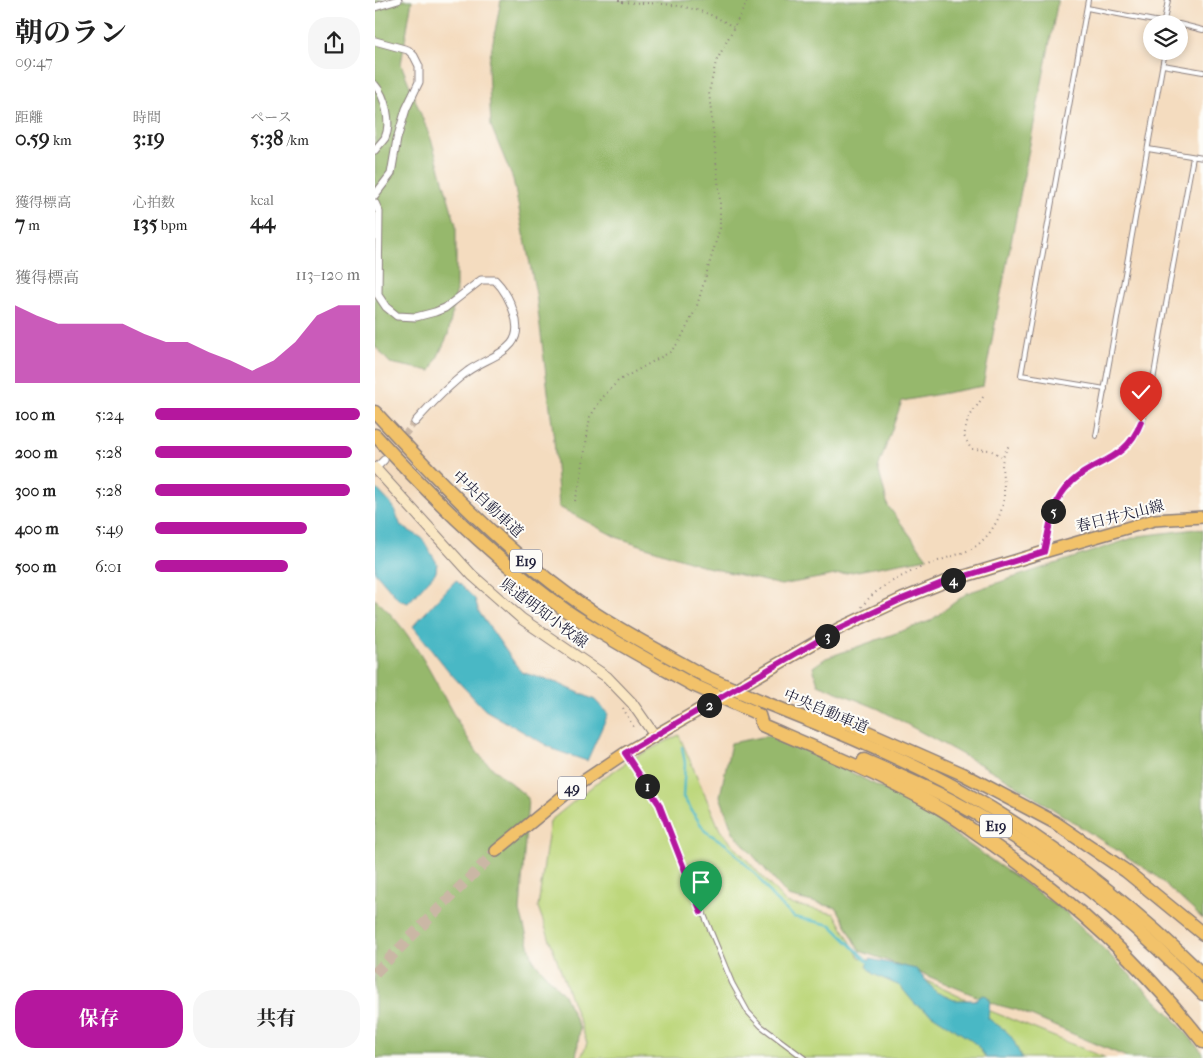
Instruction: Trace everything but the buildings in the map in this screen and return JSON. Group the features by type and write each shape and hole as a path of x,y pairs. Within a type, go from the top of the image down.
{"highway":[{"name":"中央自動車道","path":"375,412 488,528 548,579 625,632 704,676 921,771 1004,816 1097,880 1159,932 1203,975"},
{"name":"中央自動車道","path":"375,435 439,502 523,578 566,610 623,646 693,685 950,799 1008,833 1093,893 1179,969 1203,994"},
{"path":"788,712 847,723 963,774 1054,822 1126,871 1203,934"},
{"path":"756,714 762,725 865,769 936,806 1052,888 1120,948 1203,1042"}],"main road":[{"name":"県道明知小牧線","path":"375,468 472,575 522,619 607,677 632,703 655,736"},
{"name":"春日井犬山線","path":"496,851 573,788 625,753 840,628 942,583 1154,520 1203,516"}],"street":[{"path":"375,7 398,0"},
{"path":"375,41 408,50 414,56 419,66 419,82 406,109 397,139 391,174 375,195"},
{"path":"375,85 382,95 387,115 386,136 375,150"},
{"path":"375,203 379,212 378,295 386,307 397,316 416,317 445,308 481,280 495,280 503,288 518,323 516,339 509,348 468,371 435,400 415,422"},
{"path":"375,468 383,460"}],"lane":[{"path":"1088,0 1021,375 1105,389"},
{"path":"1165,15 1168,0"},
{"path":"1087,8 1143,17"},
{"path":"1188,26 1203,30"},
{"path":"1096,436 1164,60"},
{"path":"1163,65 1203,72"},
{"path":"1148,150 1203,158"},
{"path":"1044,552 1054,510 1063,491 1076,477 1110,460 1126,447 1137,432 1154,373 1193,157"},
{"path":"625,753 659,804 732,983 748,1012 761,1026 804,1058"}],"path":[{"path":"619,0 619,2 681,6 714,14 733,26"},
{"path":"575,500 580,483 590,417 594,408 618,381 670,352 679,342 696,309 720,228 720,200 709,92 716,62 748,0"},
{"path":"983,397 968,419 964,436 971,449 990,450 1001,456"},
{"path":"866,616 862,607 866,599 923,566 971,549 981,543 998,522 1004,496 1001,456 1010,444"}],"green space":[{"path":"375,0 412,0 401,64 432,142 456,225 456,293 448,335 431,371 390,363 375,346"},
{"path":"501,0 1058,0 983,386 902,401 878,468 888,506 927,558 781,585 707,567 616,537 559,507 554,440 536,294 513,179 491,126 488,67"},
{"path":"1196,529 1203,530 1203,919 1155,875 1005,778 879,709 818,684 813,667 826,658 930,621 967,593 1139,536"},
{"path":"375,599 392,615 419,652 464,733 477,752 528,798 520,911 533,960 564,995 580,1029 576,1058 375,1058"},
{"path":"777,734 930,813 948,830 1066,912 1169,1013 1203,1053 1203,1058 1129,1058 1017,1010 998,1005 913,970 860,951 837,908 788,896 733,832 720,796 731,743"},
{"path":"679,735 720,830 786,903 835,914 859,957 912,974 988,1010 1106,1058 581,1058 587,1043 538,907 550,821 600,780 635,757"}],"water":[{"path":"375,487 393,506 401,526 422,538 437,563 436,572 408,603 399,600 375,572"},
{"path":"456,580 475,599 479,612 521,672 557,683 595,700 608,714 587,761 555,750 485,710 451,674 413,626"},
{"path":"870,959 916,969 936,992 954,1000 975,1000 983,995 987,996 990,1000 988,1018 1004,1029 1010,1036 1022,1058 986,1058 977,1045 915,1004 900,986 873,974 866,966"}],"waterway":[{"path":"682,747 685,763 683,797 705,831 727,845 759,878 774,899 794,917 831,925 868,962"}],"tunnel":[{"path":"384,460 415,422"},
{"path":"375,973 496,851"}],"route":[{"path":"701,912 659,804 625,753 840,628 902,599 942,583 1044,552 1054,510 1063,491 1076,477 1110,460 1126,447 1137,432 1141,422"}]}
